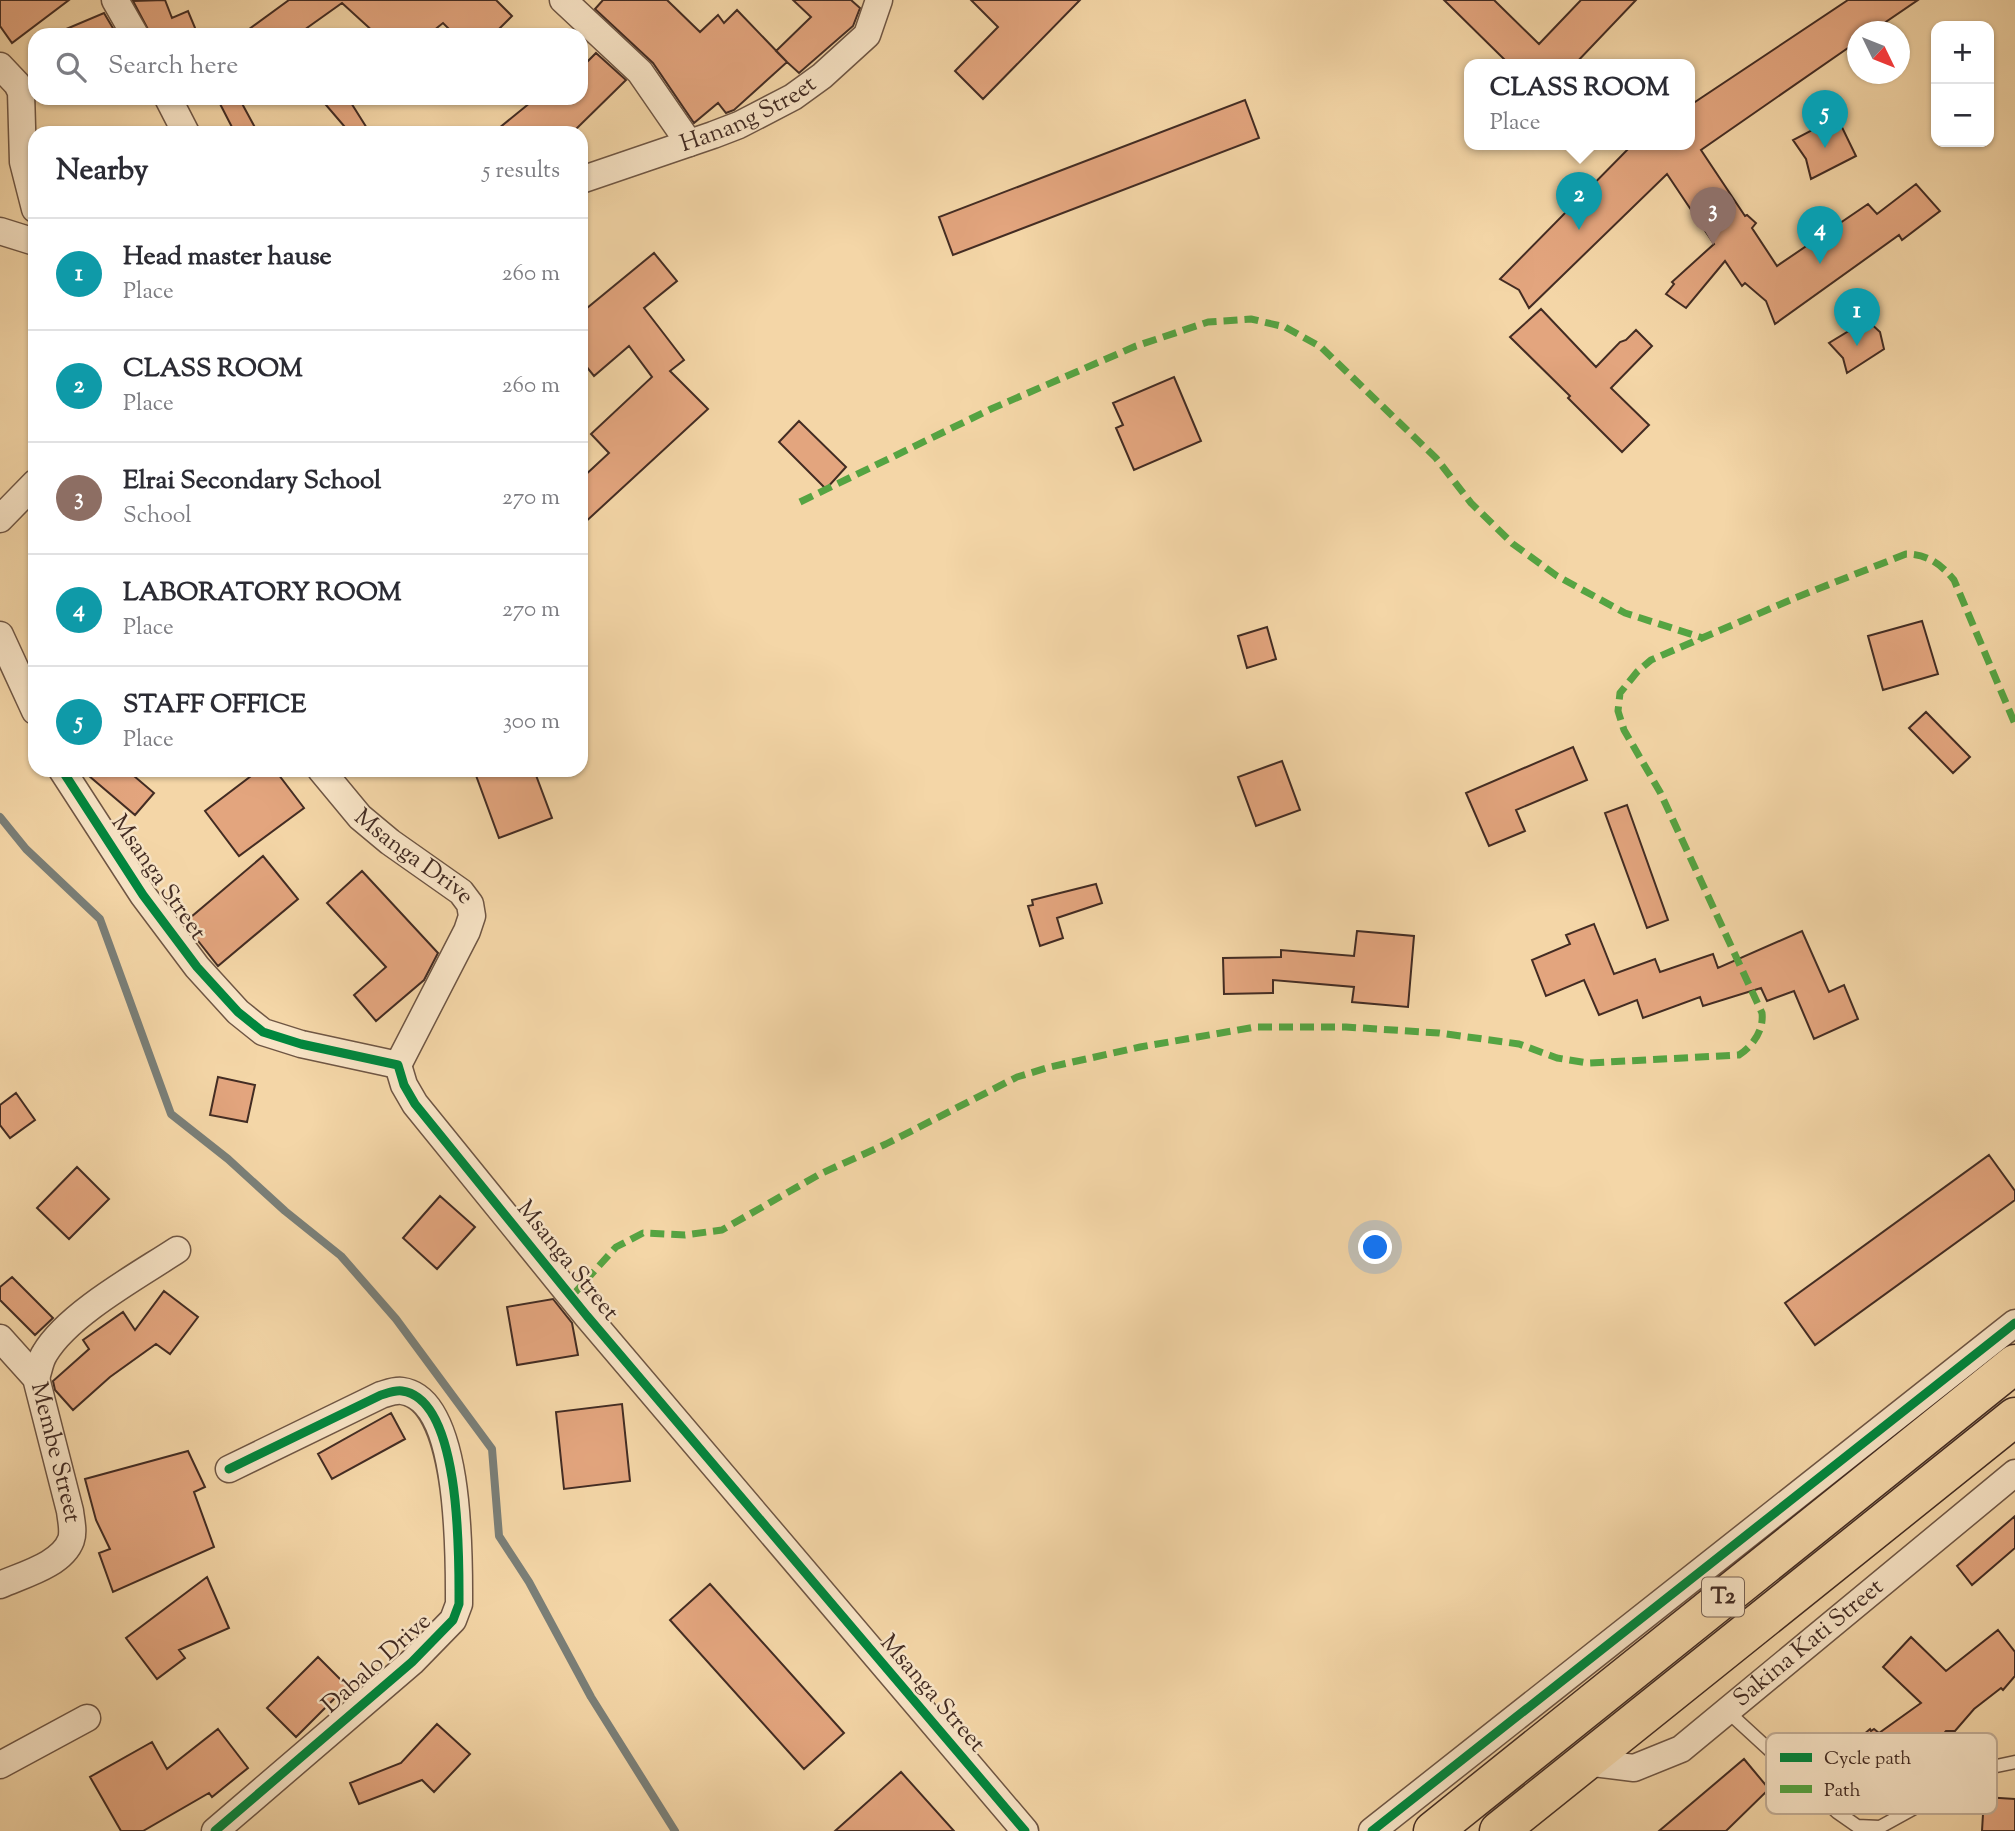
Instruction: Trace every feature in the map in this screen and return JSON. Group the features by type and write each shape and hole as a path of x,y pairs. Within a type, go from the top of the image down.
{"highway":[{"name":"T2","path":"1433,1831 2015,1364"},
{"name":"T2","path":"1499,1831 2015,1417"}],"street":[{"path":"115,0 131,28"},
{"path":"563,0 640,72 689,143"},
{"name":"Hanang Street","path":"588,178 739,125 806,89 867,35 879,0"},
{"path":"0,66 21,92 25,176 28,186"},
{"path":"172,105 182,126"},
{"path":"0,231 28,240"},
{"path":"0,519 28,490"},
{"path":"0,635 28,696"},
{"name":"Msanga Street","path":"67,777 143,895 197,967 238,1012 263,1032 301,1044 398,1065 404,1085 415,1104 587,1316 1024,1831"},
{"name":"Msanga Drive","path":"327,777 360,817 390,842 461,892 470,904 472,916 467,932 398,1065"},
{"path":"36,1378 41,1359 60,1333 89,1309 177,1250"},
{"path":"1372,1831 2015,1323"},
{"name":"Membe Street","path":"0,1338 36,1378 70,1511 71,1539 58,1557 0,1585"},
{"name":"Dabalo Drive","path":"215,1831 412,1662 453,1620 459,1604 456,1497 446,1450 428,1408 410,1394 401,1391 381,1395 229,1469"},
{"name":"Sakina Kati Street","path":"1585,1762 1634,1768 1681,1749 2015,1473"},
{"path":"0,1765 87,1718"}],"lane":[{"path":"1727,1711 1766,1747"},
{"path":"1997,1766 2015,1762"},
{"path":"1840,1814 1857,1826 1880,1826 1902,1814"}],"building":[{"path":"0,0 69,0 32,28 28,28 28,31 12,43 0,26"},
{"path":"165,0 172,18 188,11 195,28 147,28 133,1"},
{"path":"289,0 496,0 512,16 500,28 448,28 443,23 437,28 369,28 342,3 307,28 251,28"},
{"path":"603,0 667,0 700,32 718,15 724,23 737,10 776,51 811,17 793,0 851,0 860,8 853,26 799,73 787,62 734,110 726,113 718,103 694,123 653,63 595,9"},
{"path":"971,0 1080,0 983,99 955,71 998,27"},
{"path":"1444,0 1494,0 1539,44 1581,0 1636,0 1580,59 1504,59"},
{"path":"1848,0 1918,0 1887,21 1847,21 1847,49 1701,150 1745,216 1756,223 1752,228 1777,266 1868,204 1877,214 1916,184 1940,211 1902,240 1899,235 1775,324 1766,301 1745,283 1742,286 1725,261 1686,308 1666,294 1674,284 1672,282 1714,244 1667,174 1529,308 1519,290 1500,279 1627,150 1695,150 1695,102"},
{"path":"104,13 113,28 69,28"},
{"path":"596,53 626,80 579,126 502,126 527,105 588,105 588,61"},
{"path":"1245,100 1259,138 953,255 939,217"},
{"path":"221,105 243,105 254,126 231,126"},
{"path":"326,105 352,105 366,126 344,126"},
{"path":"1837,117 1856,156 1811,179 1806,159 1793,140"},
{"path":"654,253 677,281 644,308 684,360 670,371 708,409 588,520 588,472 609,453 591,434 652,377 629,346 594,376 588,369 588,307"},
{"path":"1541,309 1596,367 1636,330 1652,346 1611,388 1649,425 1622,452 1510,337"},
{"path":"1867,320 1880,332 1884,349 1847,373 1843,358 1829,343"},
{"path":"1174,377 1201,441 1134,470 1116,428 1123,425 1113,403"},
{"path":"799,421 846,467 826,489 779,442"},
{"path":"1922,621 1938,674 1883,690 1868,636"},
{"path":"1267,627 1276,659 1247,668 1238,636"},
{"path":"1926,712 1970,757 1953,773 1909,728"},
{"path":"1573,747 1587,780 1516,810 1525,831 1489,846 1466,793"},
{"path":"1282,761 1300,810 1256,826 1238,777"},
{"path":"90,777 135,777 154,793 135,815"},
{"path":"250,777 280,777 304,808 239,856 205,811"},
{"path":"477,777 537,777 552,818 499,838"},
{"path":"1627,805 1668,920 1647,928 1605,813"},
{"path":"263,856 298,899 218,966 184,923"},
{"path":"362,871 438,953 424,980 376,1021 354,995 386,967 327,903"},
{"path":"1096,884 1102,903 1057,918 1063,938 1040,946 1028,906 1033,905 1032,900"},
{"path":"1594,924 1614,974 1655,959 1660,972 1713,954 1718,968 1802,931 1829,992 1844,985 1858,1019 1814,1039 1794,991 1767,1001 1761,988 1703,1006 1700,997 1643,1018 1637,1000 1599,1015 1584,980 1546,996 1532,960 1570,944 1566,935"},
{"path":"1357,931 1414,936 1408,1007 1352,1002 1354,987 1273,980 1273,993 1224,994 1223,958 1281,957 1281,950 1354,956"},
{"path":"218,1077 255,1085 247,1122 210,1115"},
{"path":"16,1093 35,1120 10,1138 0,1125 0,1105"},
{"path":"1989,1155 2015,1191 2015,1200 1815,1345 1785,1303"},
{"path":"77,1167 109,1199 69,1239 37,1208"},
{"path":"440,1196 475,1227 437,1269 403,1238"},
{"path":"12,1277 53,1318 35,1335 0,1300 0,1287"},
{"path":"164,1291 198,1317 170,1354 156,1344 110,1377 73,1410 55,1390 53,1381 89,1349 83,1340 123,1312 135,1330"},
{"path":"553,1299 572,1323 578,1355 517,1365 507,1307"},
{"path":"622,1404 630,1481 564,1489 556,1412"},
{"path":"391,1413 405,1439 332,1479 318,1454"},
{"path":"188,1451 205,1487 194,1492 214,1547 113,1592 99,1553 110,1549 96,1520 85,1479"},
{"path":"2015,1516 2015,1548 1972,1585 1957,1566"},
{"path":"207,1577 229,1628 179,1650 185,1658 157,1679 126,1638"},
{"path":"710,1584 844,1733 804,1769 670,1620"},
{"path":"1998,1630 2015,1652 2015,1676 2003,1690 2001,1688 1974,1709 1955,1731 1879,1733 1921,1703 1883,1667 1911,1637 1946,1671"},
{"path":"318,1657 347,1686 296,1737 267,1708"},
{"path":"437,1724 470,1754 434,1792 422,1780 359,1804 350,1783 401,1763"},
{"path":"218,1729 248,1768 212,1797 209,1793 143,1831 121,1831 90,1777 152,1742 167,1769"},
{"path":"1870,1729 1879,1733 1865,1733"},
{"path":"1744,1759 1766,1785 1766,1792 1726,1831 1659,1831"},
{"path":"901,1772 954,1831 835,1831"},
{"path":"1997,1798 2015,1799 2015,1831 1982,1831 1983,1814 1997,1814"}],"waterway":[{"path":"0,817 26,849 100,919 171,1114 341,1256 396,1319 492,1449 499,1536 529,1582 591,1697 675,1831"}],"marked path":[{"path":"800,502 991,409 1136,346 1208,322 1251,319 1285,327 1321,347 1436,458 1471,503 1513,544 1557,576 1625,613 1703,638"},
{"path":"571,1297 616,1247 643,1233 685,1235 722,1230 820,1174 886,1144 1017,1077 1140,1047 1255,1027 1346,1027 1439,1033 1519,1044 1557,1058 1588,1063 1739,1055 1756,1037 1762,1013 1660,792 1624,730 1618,711 1620,693 1637,672 1651,660 1795,598 1906,554 1914,554 1933,561 1954,580 2015,724"}],"cycle path":[{"path":"67,777 143,895 197,967 238,1012 263,1032 301,1044 398,1065 404,1085 415,1104 587,1316 1025,1831"},
{"path":"1372,1831 2015,1323"},
{"path":"215,1831 412,1662 453,1620 459,1604 459,1553 453,1484 436,1421 422,1401 402,1391 381,1395 229,1469"}],"place":[{"name":"STAFF OFFICE","path":"1825,148"},
{"name":"CLASS ROOM","path":"1579,230"},
{"name":"Elrai Secondary School","path":"1713,245"},
{"name":"LABORATORY ROOM","path":"1820,264"},
{"name":"Head master hause","path":"1857,346"}]}
